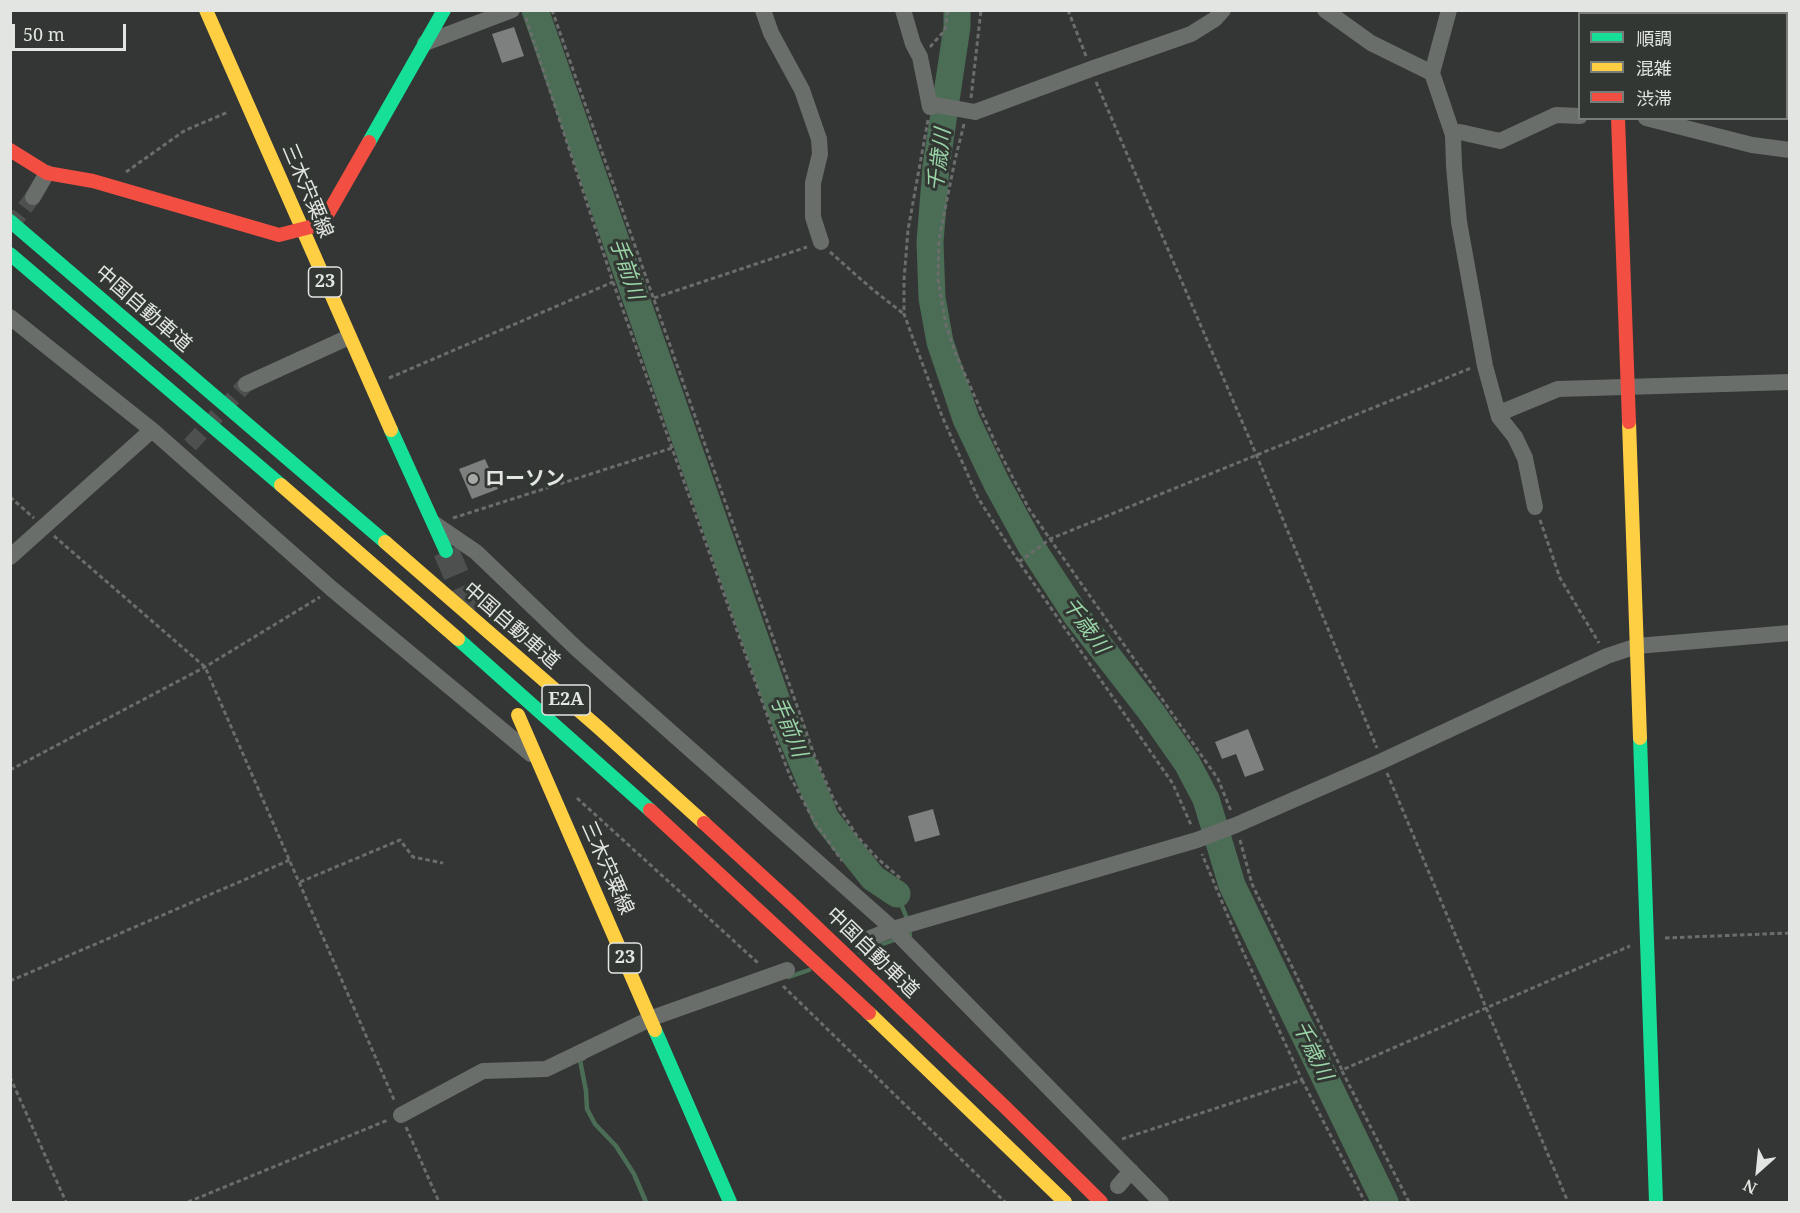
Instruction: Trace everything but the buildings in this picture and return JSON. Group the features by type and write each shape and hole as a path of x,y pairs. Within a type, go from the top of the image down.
{"main road":[{"name":"三木宍粟線","path":"206,10 349,337 446,551"},
{"path":"10,150 47,172 93,181 279,235 321,224 444,10"},
{"path":"1618,120 1656,1203"},
{"name":"中国自動車道","path":"10,221 598,728 798,910 1005,1107 1101,1203"},
{"name":"E2A","path":"10,254 344,538 581,747 782,931 997,1135 1065,1203"},
{"name":"三木宍粟線","path":"518,715 652,1018 730,1203"}],"street":[{"path":"425,42 512,10"},
{"path":"763,10 771,33 802,90 819,139 820,154 813,183 813,217 820,242"},
{"path":"903,10 913,44 920,57 933,106 975,112 1191,34 1223,10"},
{"path":"1325,10 1371,43 1432,73"},
{"path":"1449,10 1432,73 1453,135 1459,222 1485,366 1499,417 1515,437 1525,458 1535,507"},
{"path":"1453,135 1460,132 1500,141 1556,115 1578,116"},
{"path":"1654,120 1752,145 1790,150"},
{"path":"33,197 47,172"},
{"path":"10,317 152,430 186,450 332,590 538,760"},
{"path":"246,384 349,337"},
{"path":"1499,417 1507,410 1558,389 1790,382"},
{"path":"10,557 152,430"},
{"path":"434,524 476,552 577,649 893,929 1161,1203"},
{"path":"863,941 893,929 1200,838 1233,826 1382,761 1607,656 1637,646 1790,633"},
{"path":"401,1115 483,1071 546,1069 652,1018 787,970"},
{"path":"1118,1186 1131,1171"}],"path":[{"path":"523,10 613,282 790,776 813,819 844,863"},
{"path":"552,10 814,757 833,798 857,836 900,878"},
{"path":"920,57 945,30 948,10"},
{"path":"981,10 974,81 964,111 939,239 938,279 946,325 955,352 998,448 1029,509 1218,779 1252,884 1409,1203"},
{"path":"1068,10 1568,1203"},
{"path":"113,187 128,169 184,131 248,105"},
{"path":"933,106 908,230 904,314 942,416 978,498 1019,562 1173,784 1200,838 1240,945 1302,1080 1365,1203"},
{"path":"653,298 820,242 845,266 904,314"},
{"path":"372,386 613,282"},
{"path":"1019,562 1050,539 1469,369 1485,366"},
{"path":"434,524 672,448"},
{"path":"10,497 205,667 439,1203"},
{"path":"1535,507 1560,578 1607,656"},
{"path":"10,770 205,667 332,590"},
{"path":"300,882 400,840 413,857 443,863"},
{"path":"10,981 290,860"},
{"path":"1342,1070 1647,939 1790,933"},
{"path":"10,1077 66,1203"},
{"path":"1106,1145 1302,1080"},
{"path":"188,1203 401,1115"}],"waterway":[{"name":"手前川","path":"535,10 778,704 826,819 873,878 897,894"},
{"name":"千歳川","path":"957,10 957,27 936,167 930,242 932,298 940,342 966,419 997,484 1031,546 1076,615 1152,713 1187,763 1206,799 1232,885 1385,1202"},
{"name":"手前川","path":"897,894 906,916 910,935 905,937"},
{"name":"手前川","path":"860,952 897,939"},
{"name":"手前川","path":"789,977 809,970"},
{"name":"手前川","path":"584,1058 580,1060 587,1109 595,1124 616,1146 634,1174 646,1202"}],"tunnel":[{"path":"10,227 33,197"},
{"path":"190,445 246,384"},
{"path":"446,551 476,620"}],"traffic: fast":[{"path":"369,142 444,10"},
{"path":"10,221 385,542"},
{"path":"10,254 281,485"},
{"path":"391,430 446,551"},
{"path":"458,639 650,810"},
{"path":"1640,738 1656,1202"},
{"path":"655,1030 730,1202"}],"traffic: slow":[{"path":"206,10 391,430"},
{"path":"1629,422 1640,738"},
{"path":"281,485 458,639"},
{"path":"385,542 599,728 704,823"},
{"path":"518,715 655,1030"},
{"path":"869,1013 1065,1202"}],"traffic: jam":[{"path":"1618,120 1629,422"},
{"path":"10,150 47,173 93,181 279,235 322,224 369,142"},
{"path":"650,810 869,1013"},
{"path":"704,823 1005,1107 1101,1202"}],"place":[{"name":"ローソン","path":"473,479"}]}
